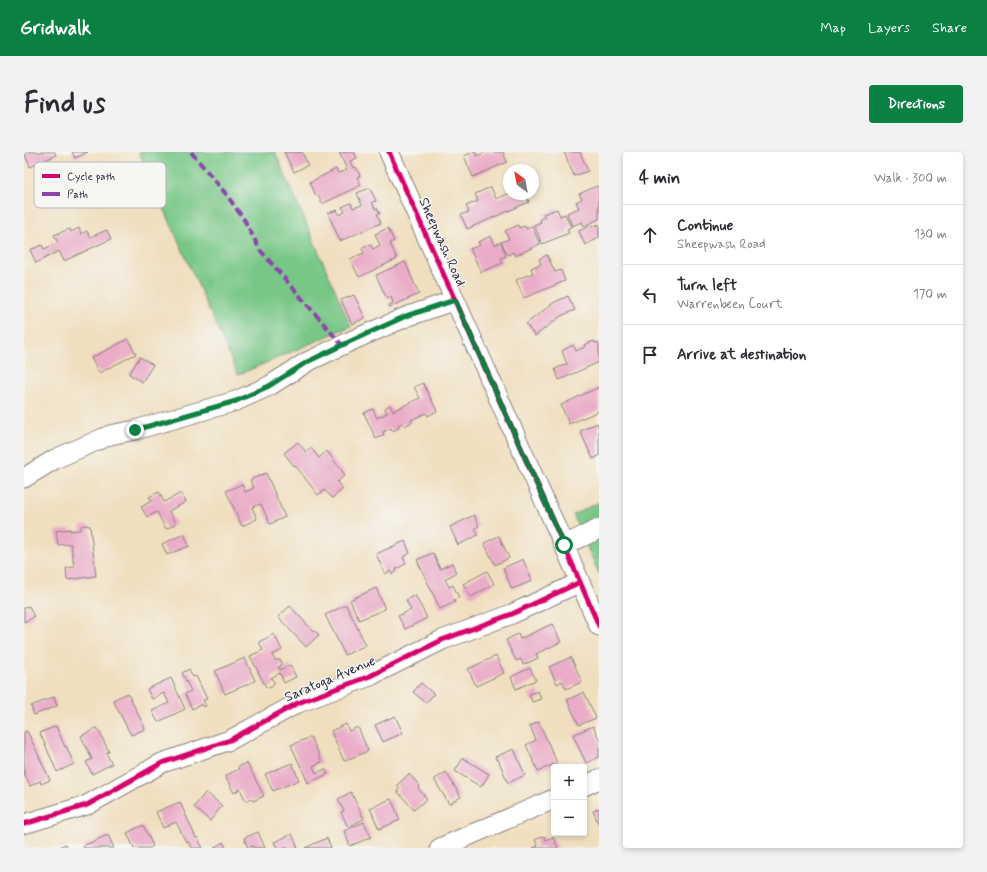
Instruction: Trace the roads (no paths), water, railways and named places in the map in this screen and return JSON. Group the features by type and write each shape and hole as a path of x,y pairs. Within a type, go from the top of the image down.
{"street":[{"name":"Sheepwash Road","path":"389,152 599,626"},
{"path":"24,478 56,459 110,435 135,430 236,401 269,386 307,362 353,340 406,316 455,300"},
{"path":"564,545 599,528"},
{"name":"Saratoga Avenue","path":"24,824 87,805 162,763 230,740 298,703 370,676 442,640 512,614 580,582"},
{"path":"587,785 599,779"},
{"path":"440,848 552,800"}]}
